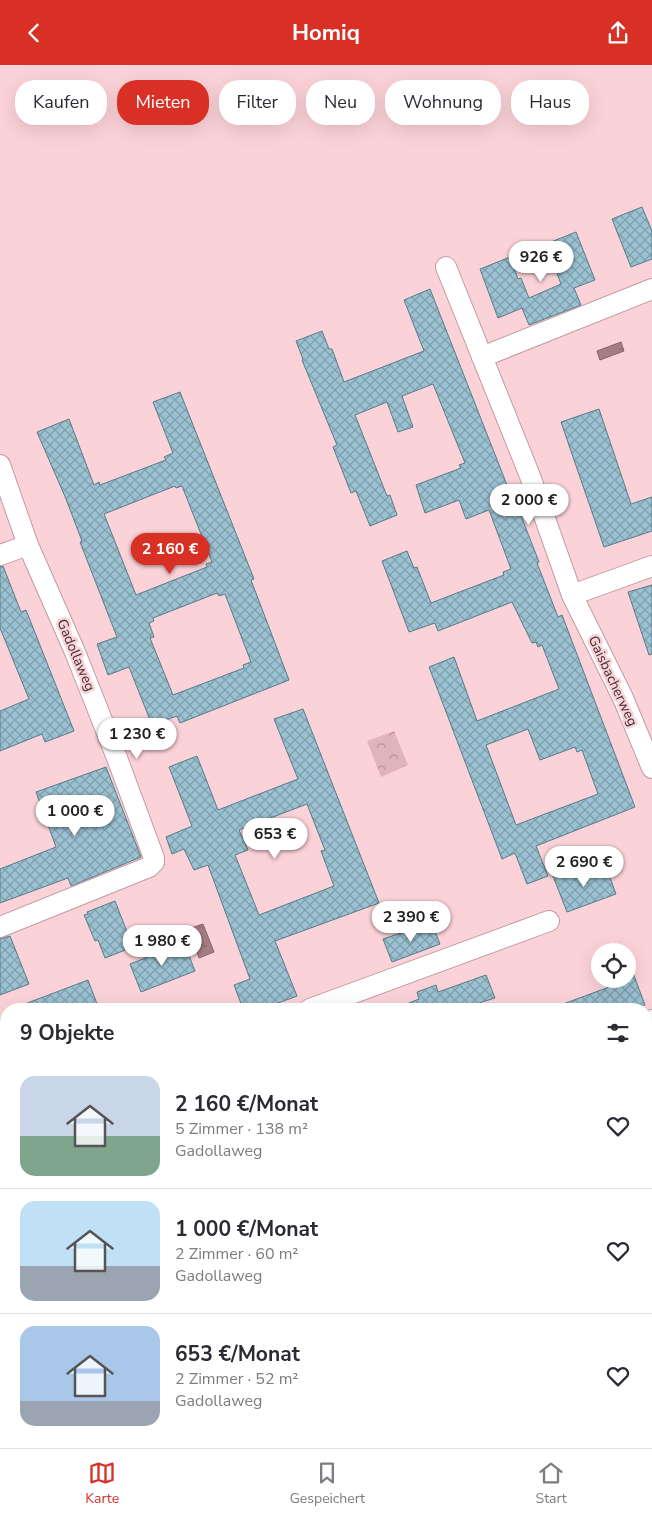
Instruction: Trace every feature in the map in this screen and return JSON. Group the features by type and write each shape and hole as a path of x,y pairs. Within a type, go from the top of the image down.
{"street":[{"name":"Gaisbacherweg","path":"446,267 530,476 572,595 623,699 652,768"},
{"path":"482,357 652,289"},
{"path":"0,465 28,545 0,555"},
{"name":"Gadollaweg","path":"0,927 149,867 154,862 117,757 75,652 28,545"},
{"path":"572,595 652,566"},
{"path":"326,1003 549,921"}],"green space":[{"path":"394,731 408,765 381,777 367,741"}],"water":[{"path":"621,342 624,351 600,360 597,351"},
{"path":"203,924 214,952 199,958 188,929"}],"building":[{"path":"642,207 652,231 652,259 631,267 612,219"},
{"path":"576,232 595,280 574,288 581,305 529,325 522,308 498,318 480,269 510,257 518,279 521,278 529,298 561,284 546,244"},
{"path":"430,289 516,508 518,508 558,617 562,615 635,807 536,846 548,876 527,884 515,853 502,859 429,667 454,657 477,721 559,689 542,645 538,647 536,642 532,643 512,602 438,631 435,623 409,632 382,561 407,551 414,568 417,567 431,603 504,575 503,572 511,569 489,510 466,519 459,500 425,513 416,485 461,468 459,465 465,463 433,384 402,396 413,427 398,432 387,402 355,415 387,496 390,495 397,515 370,526 356,491 351,493 333,447 337,445 296,341 322,331 329,349 332,349 344,382 424,351 404,300","holes":["528,729 540,760 575,747 577,752 582,750 598,794 516,825 486,745"]},
{"path":"180,392 254,579 251,580 289,680 180,723 177,716 152,725 129,667 108,675 97,644 117,637 80,542 82,541 66,499 37,432 69,419 94,485 99,482 100,485 166,460 164,457 173,453 153,402","holes":["175,486 176,488 182,486 212,562 206,564 207,567 136,595 104,514","217,593 219,596 225,594 251,662 243,665 244,668 173,695 150,638 154,637 149,623 154,621 153,618"]},
{"path":"599,409 631,504 652,497 652,531 604,547 561,422"},
{"path":"3,566 21,612 26,610 74,731 45,742 42,734 0,751 0,711 29,699 0,628 0,567"},
{"path":"652,585 652,654 649,655 628,592"},
{"path":"303,709 379,903 275,941 297,996 278,1003 241,1003 234,985 250,979 208,865 194,870 184,849 172,854 166,837 192,826 169,767 197,756 218,810 298,779 274,719","holes":["307,804 325,850 321,851 334,886 259,915 235,855 248,850 239,830"]},
{"path":"106,767 141,857 71,886 68,878 0,903 0,869 56,847 36,792"},
{"path":"606,867 616,894 567,912 553,876 573,870 587,874"},
{"path":"115,901 133,947 105,958 98,940 95,941 84,915"},
{"path":"432,924 440,944 392,962 383,939"},
{"path":"10,936 29,984 0,995 0,939"},
{"path":"184,943 195,971 141,992 130,964"},
{"path":"486,975 495,998 479,1003 409,1003 419,999 417,992 436,985 438,992"},
{"path":"88,980 97,1003 28,1003"},
{"path":"636,981 644,1003 566,1003 606,988 636,988"}]}
